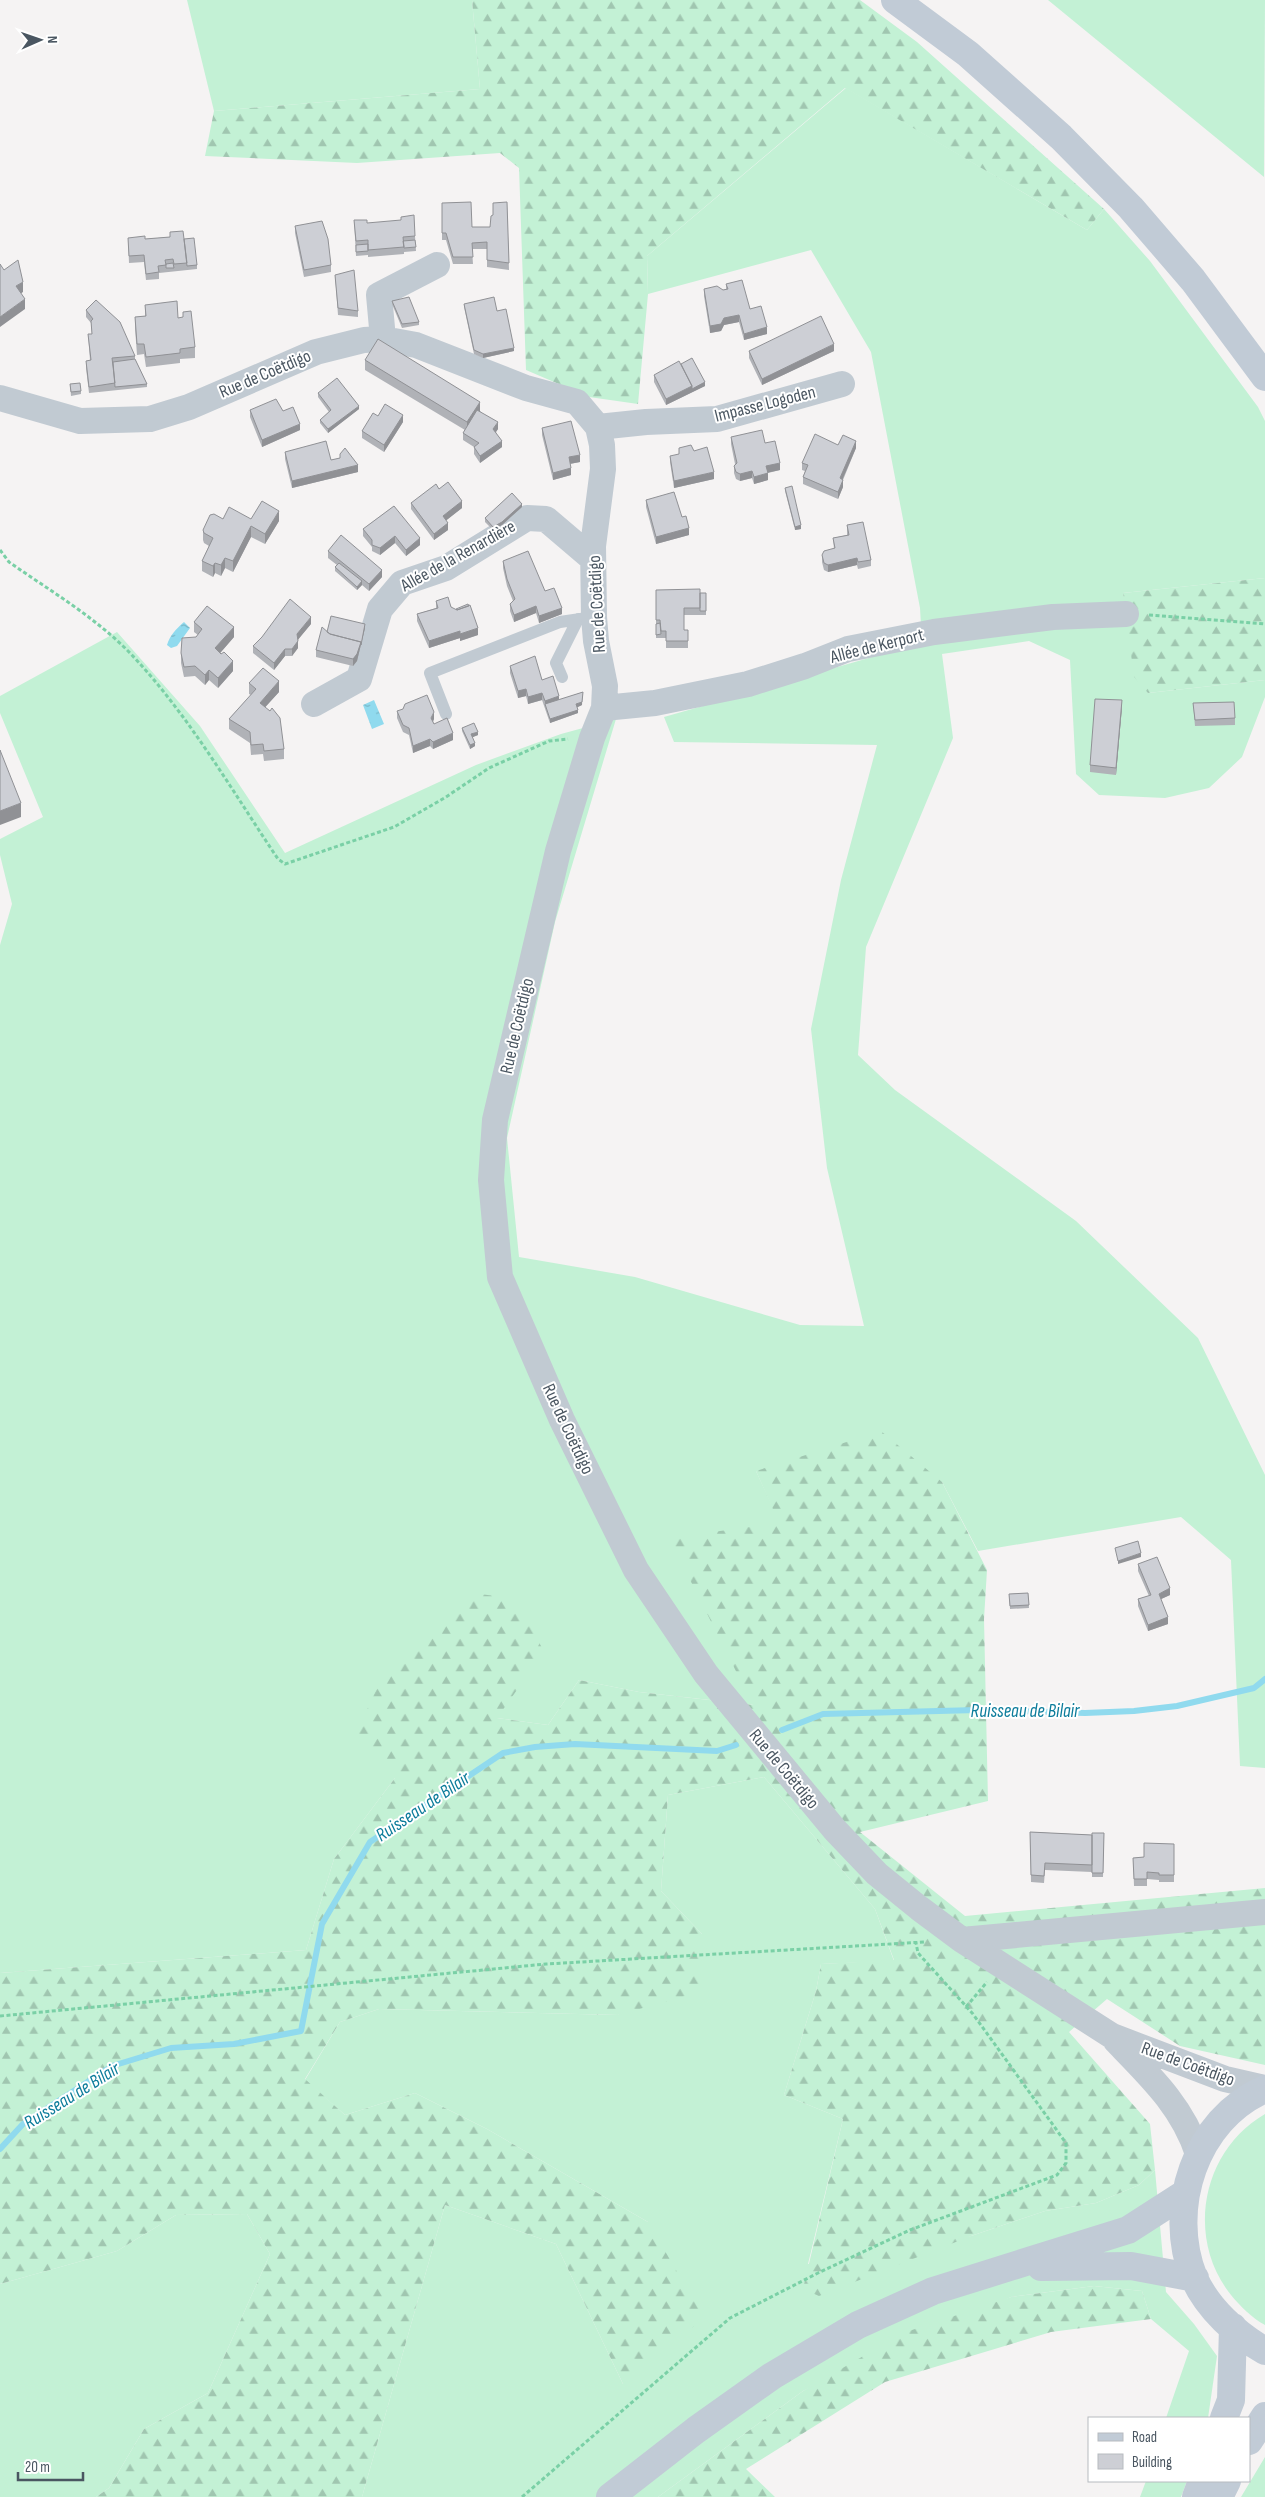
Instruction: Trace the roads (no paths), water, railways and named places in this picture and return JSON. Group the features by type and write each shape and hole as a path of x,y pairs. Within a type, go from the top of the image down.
{"main road":[{"path":"895,0 968,54 1061,137 1131,208 1193,280 1265,377"},
{"path":"1265,2088 1252,2094 1222,2119 1198,2154 1184,2194 1183,2237 1195,2278 1218,2314 1250,2342 1265,2351"},
{"path":"610,2497 696,2430 772,2376 858,2325 933,2291 1012,2268 1128,2230 1184,2194"},
{"path":"1012,2268 1131,2266 1195,2278"},
{"path":"1224,2417 1231,2400 1233,2327"},
{"path":"1250,2439 1265,2416"},
{"path":"1196,2497 1202,2482"},
{"path":"1219,2497 1227,2482"}],"street":[{"path":"383,339 380,295 437,265"},
{"name":"Rue de Coëtdigo","path":"0,398 80,422 150,419 189,407 316,352 364,340 383,339 416,345 526,388 577,402 598,428 602,445 603,469 586,618 596,641 605,686 604,708 592,738 558,851 495,1120 491,1180 500,1277 562,1420 636,1570 706,1674 841,1836 877,1874 962,1940 1112,2036 1225,2078 1265,2088"},
{"name":"Impasse Logoden","path":"598,428 646,422 717,419 842,384"},
{"name":"Allée de la Renardière","path":"314,704 359,679 380,609 402,583 446,568 527,518 546,519 593,559"},
{"name":"Allée de Kerport","path":"604,708 655,703 748,684 806,666 848,649 934,632 1053,617 1126,614"},
{"path":"962,1940 1265,1912"},
{"name":"Rue de Coëtdigo","path":"1112,2036 1166,2092 1191,2133 1198,2154"}],"lane":[{"path":"562,677 556,663 586,618"},
{"path":"446,714 430,672 560,622 586,618"}],"water":[{"path":"184,622 190,628 177,646 171,648 167,645 170,638"},
{"path":"374,700 384,724 372,729 363,705"}],"waterway":[{"name":"Ruisseau de Bilair","path":"782,1730 823,1714 977,1710 1085,1713 1134,1711 1177,1706 1254,1688 1265,1679"},
{"name":"Ruisseau de Bilair","path":"0,2149 23,2124 112,2066 171,2048 234,2044 301,2031 322,1924 370,1842 503,1753 535,1747 575,1744 717,1751 736,1745"}]}
